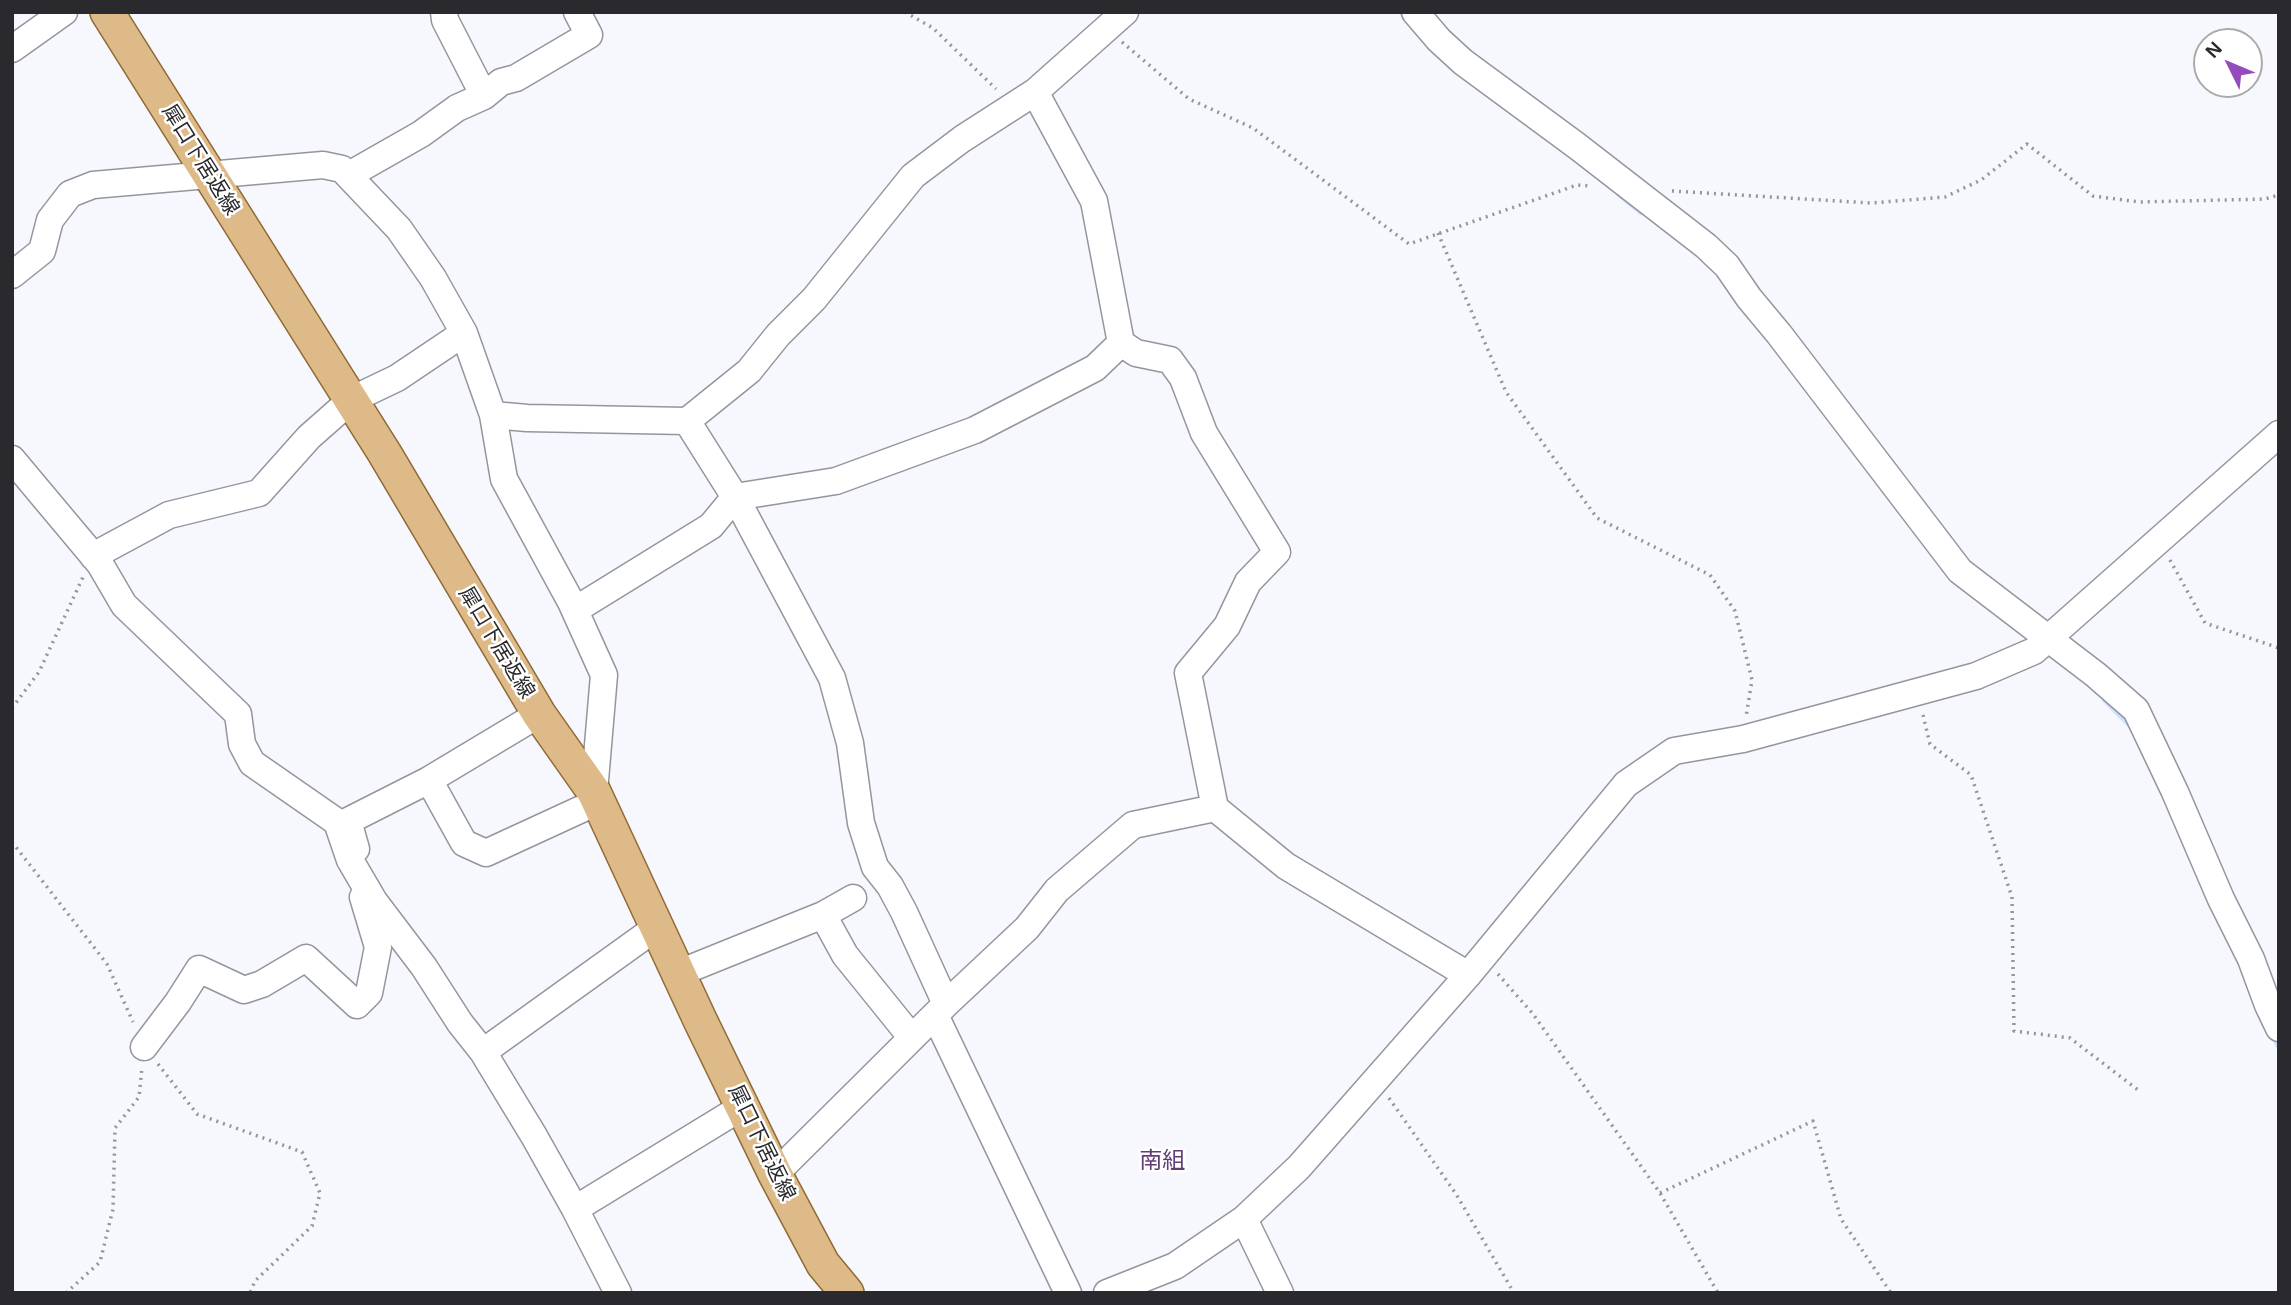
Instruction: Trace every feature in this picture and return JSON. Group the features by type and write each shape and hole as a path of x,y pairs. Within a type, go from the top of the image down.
{"main road":[{"name":"犀口下居返線","path":"107,12 385,454 539,714 596,797 775,1174 823,1264 847,1293"}],"street":[{"path":"12,49 64,12"},
{"path":"444,12 444,20 484,96"},
{"path":"349,175 421,134 457,108 484,96 501,82 516,78 589,35 577,12"},
{"path":"1415,12 1463,62 1632,188 1706,246 1727,266 1960,571 2041,644 2096,675 2136,710 2221,899 2251,958 2267,1005 2279,1028"},
{"path":"493,415 687,421 749,371 778,335 814,299 914,176 961,139 1024,99 1116,21"},
{"path":"1024,99 1094,201 1121,343 1136,353 1170,359 1183,378 1203,433 1277,552 1248,582 1227,626 1188,673 1215,808 1286,866 1475,966"},
{"path":"12,275 42,251 50,220 70,194 93,185 323,165 342,169 399,229 433,278 464,333 493,415 504,479 575,610 604,675 596,797 486,853 464,842 429,780"},
{"path":"93,556 169,515 259,493 309,437 351,400 397,378 464,333"},
{"path":"575,610 711,526 735,497 836,481 975,430 1095,368 1121,343"},
{"path":"687,421 735,497 832,678 850,743 861,823 875,867 890,886 904,912 941,1009 1068,1293"},
{"path":"1107,1293 1175,1266 1244,1219 1299,1167 1475,966 1626,785 1674,751 1743,739 1976,676 2041,644 2279,434"},
{"path":"12,459 93,556 124,604 238,714 242,744 252,763 337,822 350,860 460,1023 483,1052 575,1209 618,1293"},
{"path":"144,1046 178,1002 198,969 244,989 262,984 306,958 357,1005 369,993 378,947 348,821 429,780 539,714"},
{"path":"775,1174 941,1009 1027,928 1056,890 1133,825 1215,808"},
{"path":"679,973 823,915 853,898"},
{"path":"823,915 845,955 912,1038"},
{"path":"483,1052 657,927"},
{"path":"575,1209 742,1107"},
{"path":"1244,1219 1280,1293"}],"path":[{"path":"905,12 933,28 1024,99"},
{"path":"1116,21 1189,99 1253,128 1409,244 1577,185 1590,186"},
{"path":"1632,188 1871,202 1945,197 1981,180 2027,144 2093,196 2139,202 2264,199 2279,195"},
{"path":"1438,233 1506,392 1597,518 1710,575 1735,611 1752,680 1743,739"},
{"path":"2159,540 2205,624 2279,648"},
{"path":"12,708 39,672 93,556"},
{"path":"1917,692 1930,744 1971,775 2012,897 2014,1031 2070,1038 2138,1090"},
{"path":"12,842 107,964 144,1046 197,1114 302,1153 320,1193 312,1226 256,1282 250,1293"},
{"path":"1475,966 1533,1014 1660,1194 1718,1293"},
{"path":"66,1293 100,1262 113,1209 115,1128 139,1097 144,1046"},
{"path":"1376,1079 1456,1194 1514,1293"},
{"path":"1660,1194 1813,1121 1841,1219 1891,1293"}],"waterway":[{"path":"1619,194 1641,212"},
{"path":"2105,700 2132,727"},
{"path":"2272,1033 2279,1047"}],"district":[{"name":"南組","path":"1162,1162"}]}
